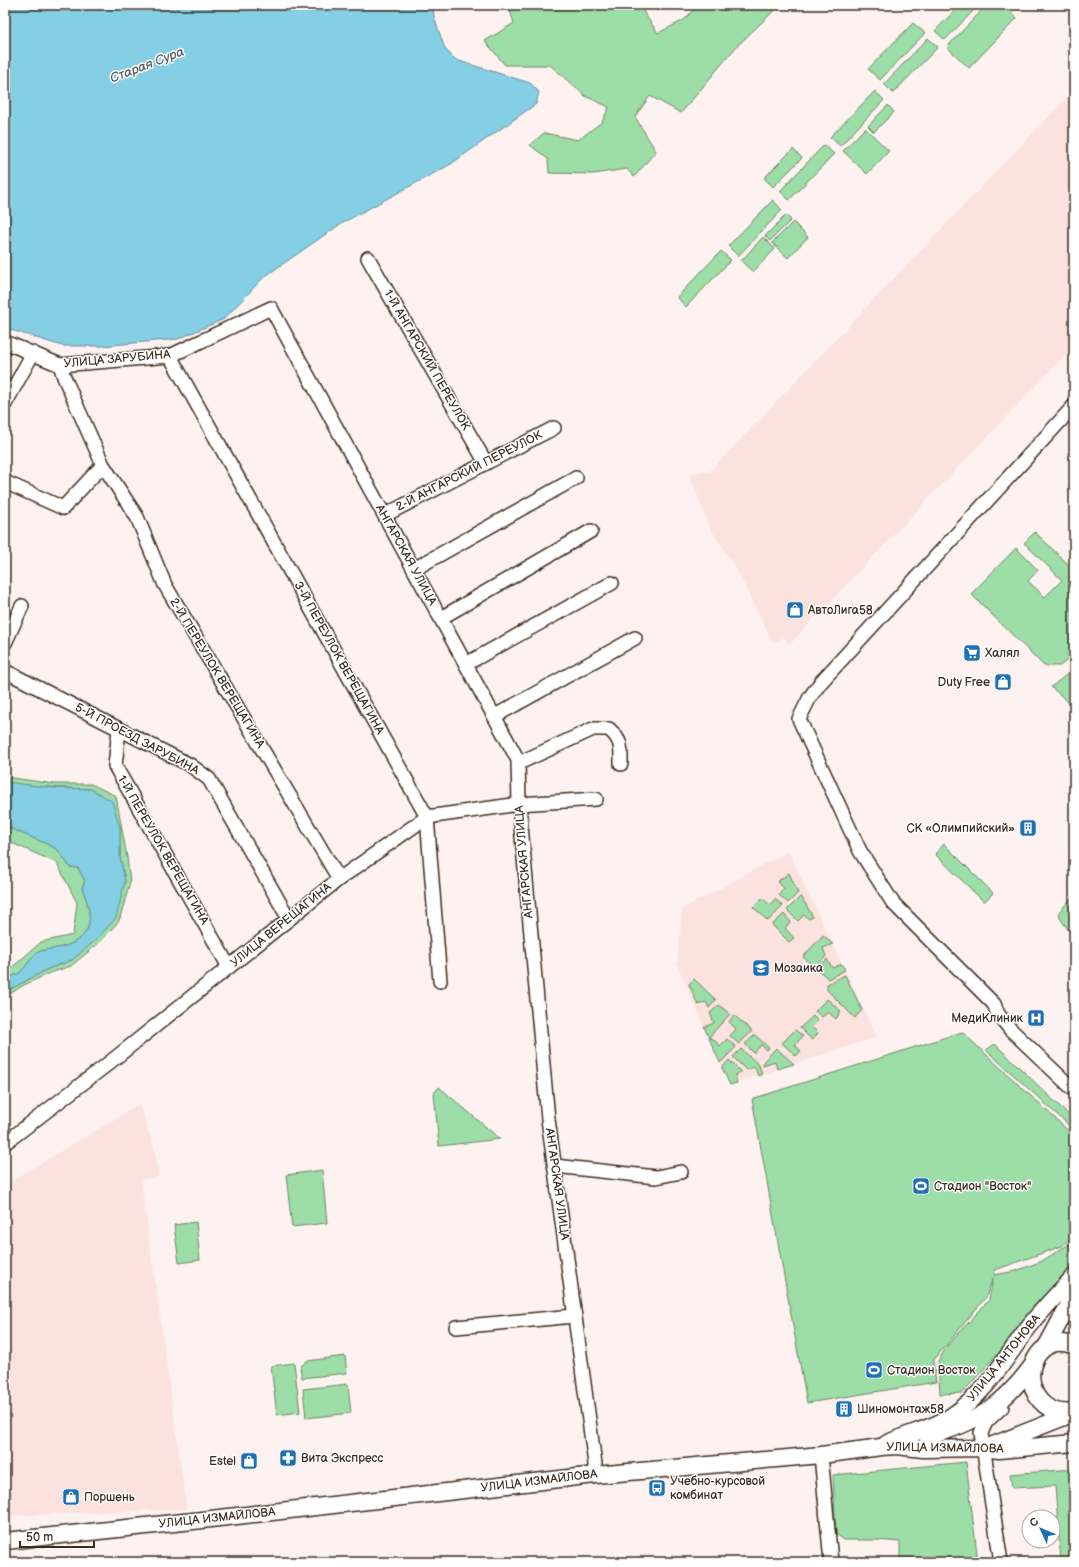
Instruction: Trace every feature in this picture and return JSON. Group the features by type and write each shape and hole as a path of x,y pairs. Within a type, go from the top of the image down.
{"main road":[{"name":"УЛИЦА АНТОНОВА","path":"881,1447 911,1433 942,1422 965,1406 990,1380 1028,1328 1074,1276"},
{"path":"897,1446 955,1429 991,1409 1008,1395 1046,1347 1074,1295"},
{"path":"1046,1347 1056,1343 1074,1345"},
{"path":"1032,1366 1031,1382 1034,1392 1044,1404 1069,1414"},
{"path":"984,1448 1069,1414"},
{"name":"УЛИЦА ИЗМАЙЛОВА","path":"5,1541 595,1475 821,1455 881,1447 897,1446 923,1449 984,1448 999,1450 1074,1443"}],"street":[{"name":"1-Й АНГАРСКИЙ ПЕРЕУЛОК","path":"368,258 486,463"},
{"name":"УЛИЦА ЗАРУБИНА","path":"5,342 60,365 170,356 271,308"},
{"name":"АНГАРСКАЯ УЛИЦА","path":"271,308 518,760 519,804 548,1119 595,1464 595,1475"},
{"path":"5,404 33,353"},
{"name":"3-Й ПЕРЕУЛОК ВЕРЕЩАГИНА","path":"170,356 427,817 440,981"},
{"name":"2-Й ПЕРЕУЛОК ВЕРЕЩАГИНА","path":"60,365 103,465 137,516 165,585 339,879"},
{"path":"1074,406 821,682 810,697 799,719 860,851 893,903 994,1004 998,1014 1010,1029 1074,1090"},
{"name":"2-Й АНГАРСКИЙ ПЕРЕУЛОК","path":"385,515 554,428"},
{"path":"5,482 63,508 103,465"},
{"path":"414,569 576,478"},
{"path":"441,618 591,531"},
{"path":"466,664 612,583"},
{"path":"5,643 22,606"},
{"path":"495,716 635,638"},
{"name":"5-Й ПРОЕЗД ЗАРУБИНА","path":"5,671 190,764 209,779 289,919"},
{"name":"1-Й ПЕРЕУЛОК ВЕРЕЩАГИНА","path":"120,729 115,766 229,967"},
{"path":"518,763 593,729 609,729 618,738 621,746 621,764"},
{"name":"УЛИЦА ВЕРЕЩАГИНА","path":"5,1143 109,1063 339,879 427,817 519,804 596,798"},
{"path":"555,1166 656,1176 682,1172"},
{"path":"456,1327 574,1316"},
{"path":"1002,1562 982,1433 986,1422 1005,1403 1008,1395"},
{"path":"821,1455 831,1562"}],"shaded area":[{"path":"1074,90 1074,346 789,645 784,637 773,643 734,565 708,525 690,475 701,471 709,472"},
{"name":"Мозаика","path":"788,851 877,1037 730,1085 677,965 682,909"},
{"path":"139,1104 155,1150 159,1177 141,1180 187,1509 5,1516 5,1185"}],"green space":[{"path":"505,5 643,5 644,13 658,33 684,20 698,5 780,5 736,47 681,113 650,96 635,117 656,151 634,177 627,169 593,174 549,173 548,159 530,145 544,133 578,140 602,122 609,107 585,96 550,65 505,65 485,41 514,23 509,8"},
{"path":"960,5 979,5 945,40 935,31"},
{"path":"987,5 1004,5 1017,18 969,68 947,47"},
{"path":"913,23 925,33 880,80 868,69"},
{"path":"928,38 938,47 893,93 884,84"},
{"path":"875,91 884,100 840,146 830,137"},
{"path":"888,105 894,112 874,132 868,126"},
{"path":"865,128 889,151 867,174 843,151"},
{"path":"824,145 834,154 789,200 780,191"},
{"path":"793,149 802,158 773,187 764,178"},
{"path":"773,200 782,210 738,256 728,246"},
{"path":"786,215 791,220 770,241 765,236"},
{"path":"793,222 808,237 788,258 772,243"},
{"path":"763,237 775,249 753,272 741,261"},
{"path":"721,251 731,260 686,307 677,297"},
{"path":"1035,532 1074,570 1074,654 1060,666 1044,666 971,594 1016,548 1038,570 1028,581 1045,597 1062,580 1024,543"},
{"path":"1074,669 1074,707 1051,687"},
{"path":"5,777 55,784 91,784 116,796 130,883 119,921 99,943 71,966 50,973 24,985 5,997 5,992 48,969 72,960 125,881 120,857 120,827 91,789 16,784 5,782"},
{"path":"5,826 58,850 70,867 78,868 85,881 82,888 88,908 89,924 81,938 62,947 43,950 37,953 19,973 5,979 5,972 41,942 73,935 77,903 57,863 5,840"},
{"path":"944,844 993,893 984,902 935,854"},
{"path":"789,873 798,893 788,903 779,895 784,888 777,882"},
{"path":"1074,895 1074,929 1069,931 1060,918 1059,912"},
{"path":"801,896 813,917 809,919 804,915 798,921 787,910"},
{"path":"762,898 770,905 775,899 783,906 768,921 753,907"},
{"path":"784,914 791,922 785,928 794,938 789,942 772,925"},
{"path":"823,935 833,944 823,948 826,956 815,968 803,957"},
{"path":"827,959 832,968 842,964 845,970 828,979 818,969"},
{"path":"845,975 862,1010 855,1018 827,990 827,984"},
{"path":"694,979 716,1000 709,1008 706,1002 698,1005 689,984"},
{"path":"827,999 841,1011 836,1019 828,1012 822,1017 815,1011"},
{"path":"719,1005 730,1014 709,1037 720,1046 727,1039 736,1047 720,1063 704,1027 714,1023 710,1013"},
{"path":"734,1015 752,1031 739,1044 730,1036 736,1029 729,1022"},
{"path":"813,1016 818,1021 812,1027 818,1033 812,1040 800,1028"},
{"path":"795,1030 803,1036 795,1045 801,1051 796,1056 782,1043"},
{"name":"Стадион \"Восток\"","path":"962,1032 1074,1136 1074,1235 1062,1246 995,1270 994,1275 1016,1271 1042,1261 1074,1241 1074,1270 962,1393 940,1394 938,1361 948,1345 989,1300 993,1278 986,1297 933,1361 936,1382 807,1403 752,1099"},
{"path":"755,1035 769,1048 767,1050 761,1045 754,1053 745,1044"},
{"path":"995,1044 1074,1120 1074,1130 986,1050"},
{"path":"776,1048 794,1064 777,1069 775,1061 763,1065 763,1062"},
{"path":"741,1049 759,1065 762,1074 758,1076 755,1067 746,1070 733,1057"},
{"path":"729,1060 741,1072 735,1075 737,1083 730,1085 722,1068"},
{"path":"439,1087 500,1139 439,1146 434,1093"},
{"path":"322,1170 327,1223 292,1227 286,1175"},
{"path":"196,1222 200,1260 179,1263 174,1225"},
{"path":"345,1356 347,1373 302,1378 300,1367 307,1361"},
{"path":"294,1363 300,1412 277,1415 271,1366"},
{"path":"348,1384 351,1413 306,1418 303,1389"},
{"path":"966,1462 978,1562 900,1562 900,1542 844,1540 836,1534 833,1475"},
{"path":"1074,1469 1074,1562 1061,1562 1061,1509 1057,1509 1055,1486 1012,1488 1010,1474"}],"water":[{"name":"Старая Сура","path":"5,5 433,5 434,17 445,49 456,60 530,83 539,92 536,104 451,164 342,223 264,277 224,319 178,339 102,346 62,346 5,328"},
{"path":"5,782 55,788 91,789 112,801 120,827 120,857 125,881 116,918 97,939 72,960 48,969 5,992 5,979 19,973 25,968 34,955 43,950 62,947 81,938 89,924 89,916 86,898 82,888 85,881 78,868 70,867 58,850 5,826"}],"place":[{"name":"АвтоЛига58","path":"795,610"},
{"name":"Халял","path":"972,653"},
{"name":"Duty Free","path":"1003,682"},
{"name":"СК «Олимпийский»","path":"1028,828"},
{"name":"Мозаика","path":"761,968"},
{"name":"МедиКлиник","path":"1036,1018"},
{"name":"Стадион \"Восток\"","path":"921,1186"},
{"name":"Стадион Восток","path":"874,1370"},
{"name":"Шиномонтаж58","path":"844,1409"},
{"name":"Вита Экспресс","path":"288,1458"},
{"name":"Estel","path":"249,1461"},
{"name":"Учебно-курсовой комбинат","path":"657,1488"},
{"name":"Поршень","path":"71,1497"}]}
